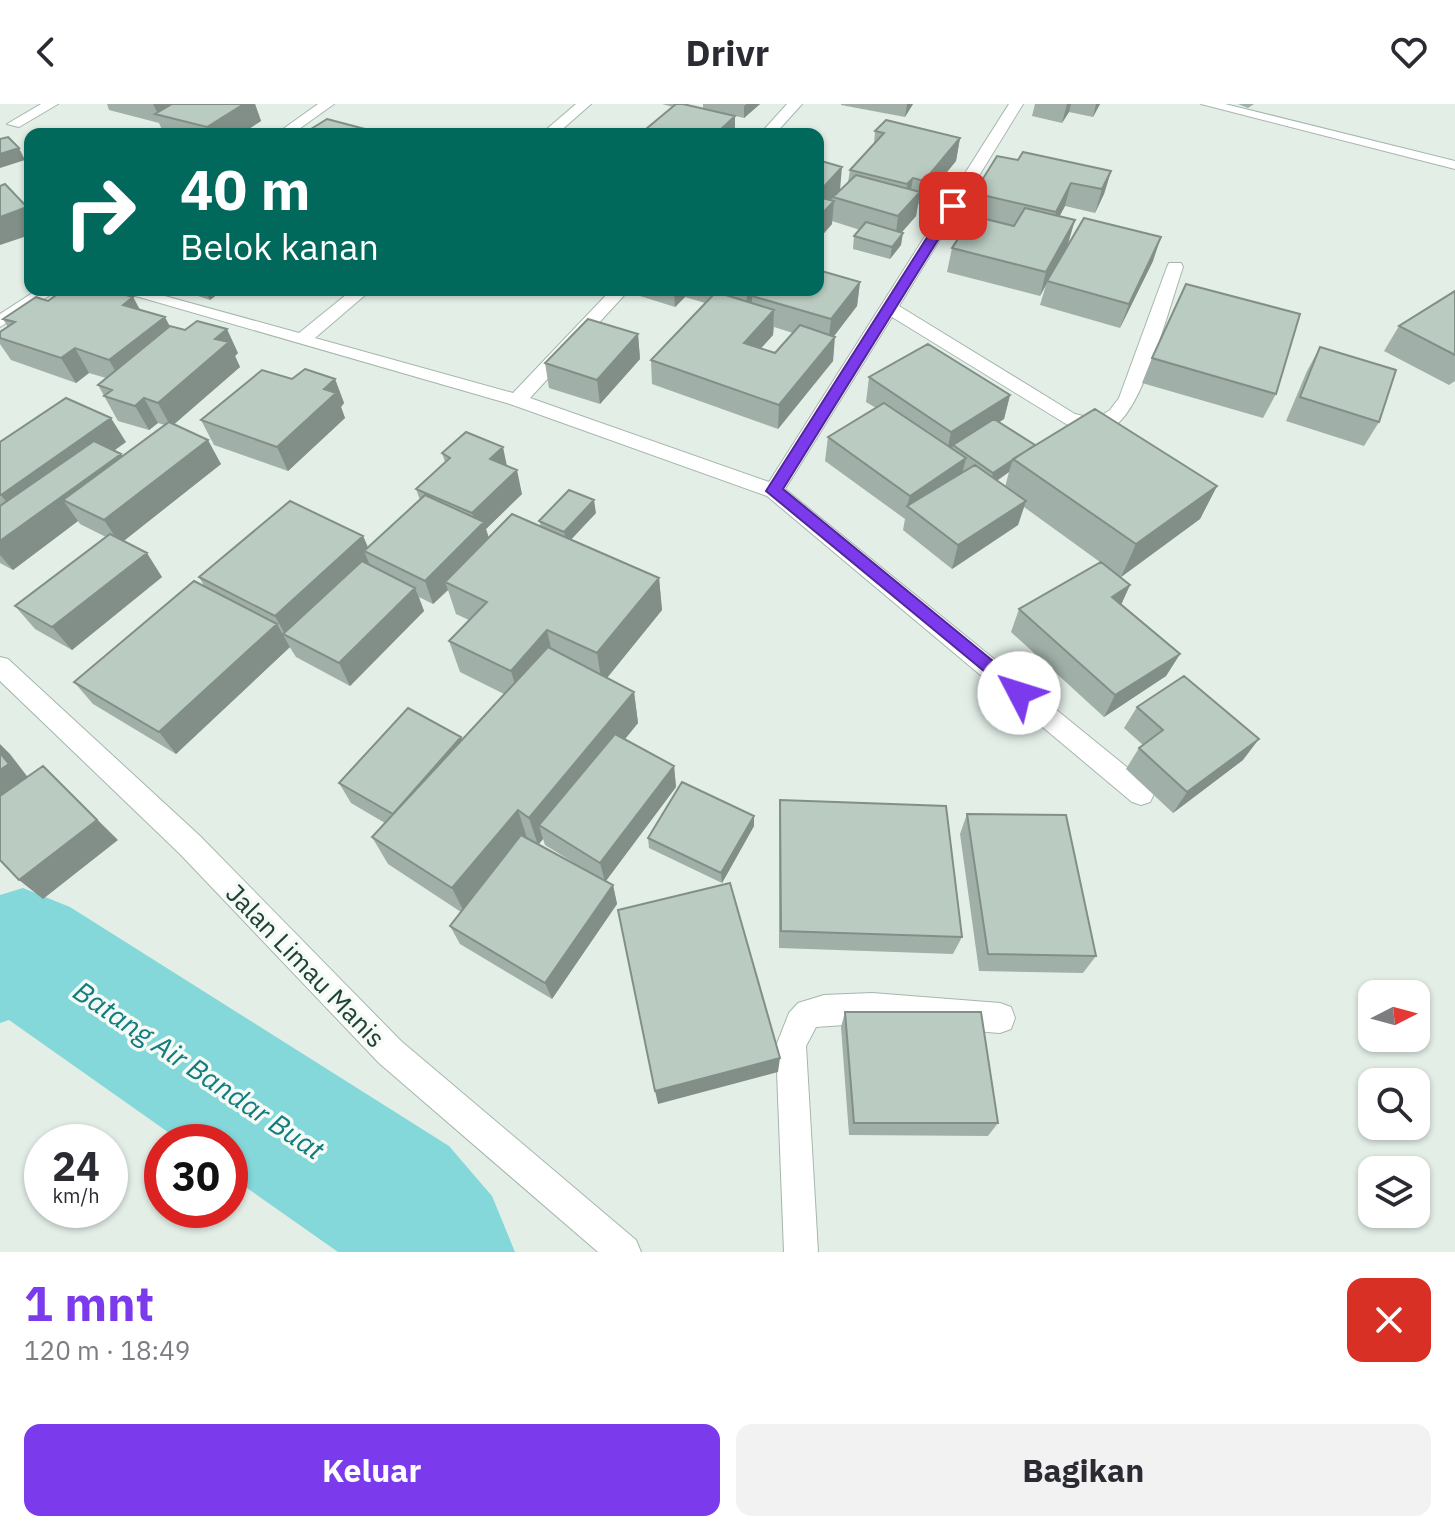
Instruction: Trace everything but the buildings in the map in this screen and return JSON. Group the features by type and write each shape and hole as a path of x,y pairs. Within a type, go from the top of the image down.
{"street":[{"path":"0,114 18,128 51,104"},
{"path":"292,128 327,104"},
{"path":"555,128 584,104"},
{"path":"773,128 795,104"},
{"path":"774,491 1016,104"},
{"path":"1208,104 1455,165"},
{"path":"890,308 1068,418 1083,426 1101,425 1118,416 1128,398 1175,267"},
{"path":"0,322 40,296"},
{"path":"145,296 517,400 774,491 1141,794"},
{"path":"302,340 355,296"},
{"path":"517,400 614,296"},
{"name":"Jalan Limau Manis","path":"0,666 190,845 390,1052 624,1252"},
{"path":"801,1252 791,1046 799,1025 808,1014 842,1008 1000,1018"}],"waterway":[{"name":"Batang Air Bandar Buat","path":"0,959 23,952 395,1200 436,1252"}],"route":[{"path":"953,206 774,491 1019,693"}]}
